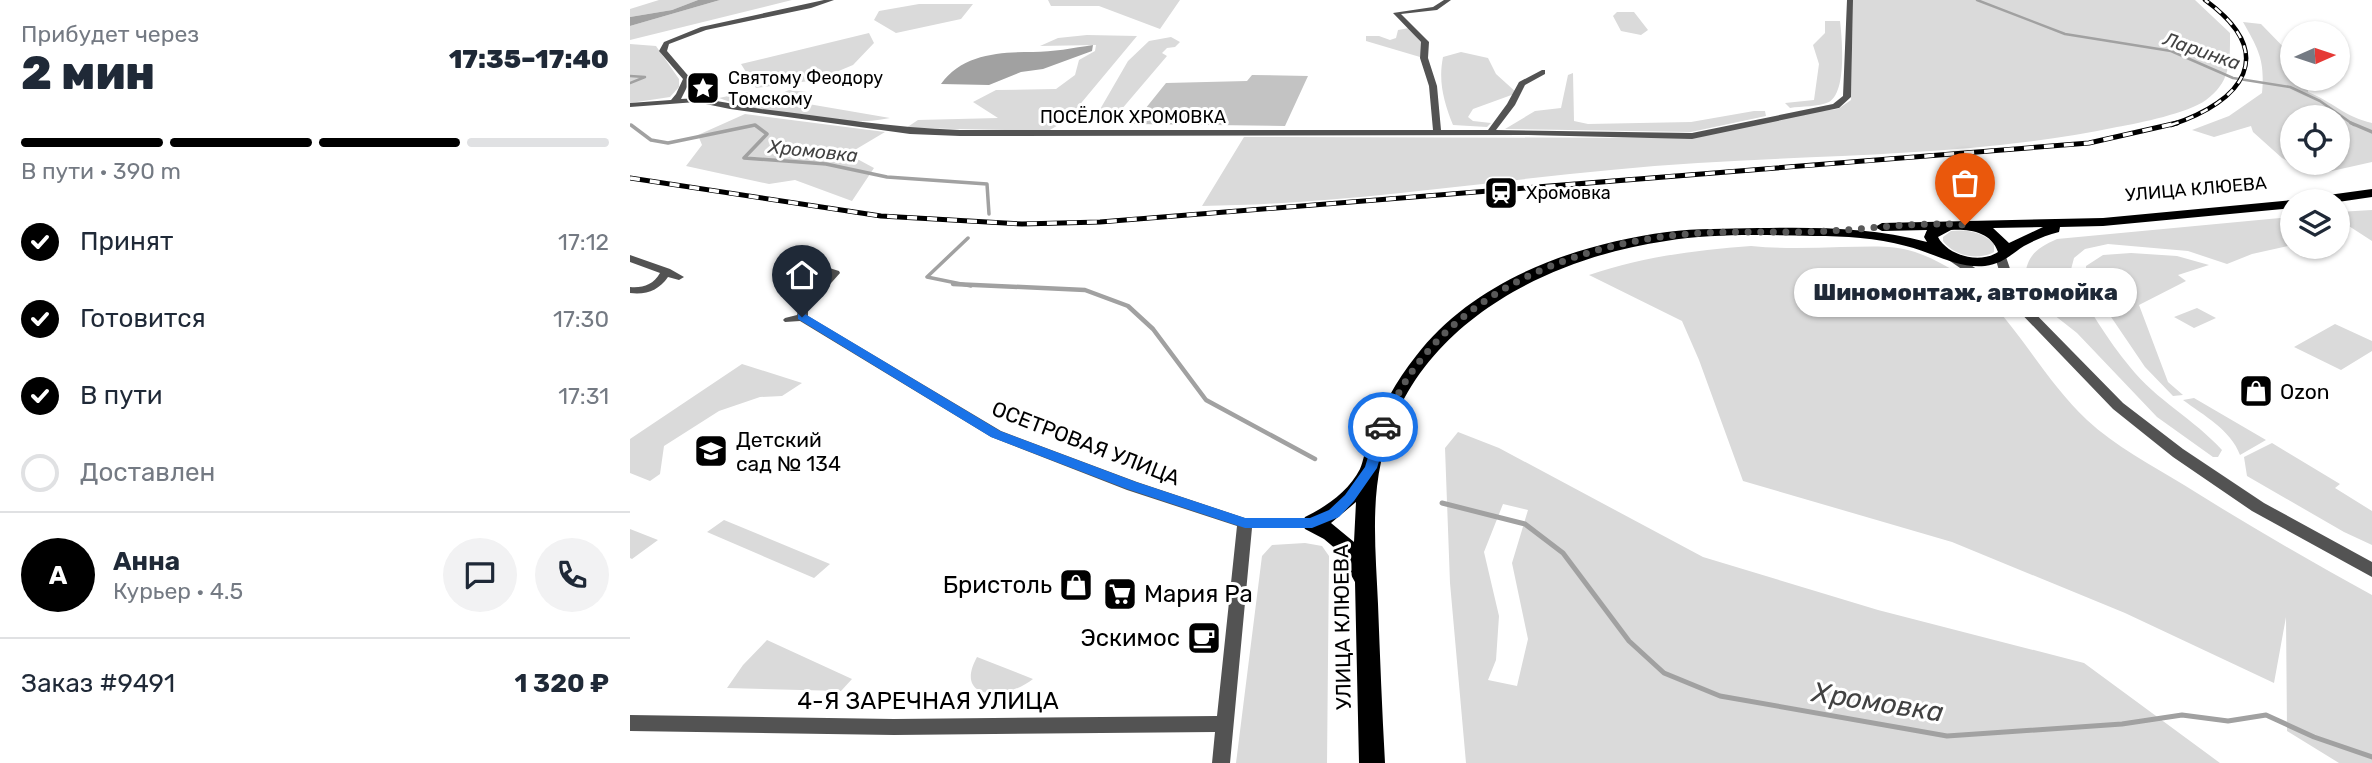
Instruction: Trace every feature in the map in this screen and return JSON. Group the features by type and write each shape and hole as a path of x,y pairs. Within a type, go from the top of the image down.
{"main road":[{"path":"2350,196 2372,193"},
{"name":"УЛИЦА КЛЮЕВА","path":"1372,763 1366,520 1371,468 1387,415 1398,390 1414,365 1475,308 1524,276 1590,252 1668,236 1829,231 1868,227 2103,222 2280,205"},
{"name":"УЛИЦА КЛЮЕВА","path":"1829,231 1898,237 1978,262 2003,255 2039,233 2103,222"},
{"path":"1950,255 1936,246 1931,237 1935,229 1952,225 1975,227 1992,234 2003,243 2003,255"},
{"path":"1312,523 1334,513 1371,468"},
{"path":"1312,523 1332,531 1346,544 1366,581"}],"street":[{"path":"673,102 680,95 687,79 663,51 666,43 731,23 790,13 831,0"},
{"path":"1437,132 1433,86 1424,58 1425,42 1396,13 1435,9 1448,0"},
{"name":"ПОСЁЛОК ХРОМОВКА","path":"630,105 696,100 910,131 960,133 1490,132 1692,136 1836,106 1847,97 1850,0"},
{"path":"1490,132 1511,105 1522,84 1542,72"},
{"path":"1950,255 2015,300 2109,398 2178,453 2258,507 2372,570"},
{"path":"2003,255 2015,300"},
{"path":"630,258 679,277"},
{"name":"ОСЕТРОВАЯ УЛИЦА","path":"781,285 813,266 835,273 795,318 996,434 1121,482 1245,523 1312,523"},
{"path":"630,290 650,288 660,282 666,271"},
{"path":"1221,763 1245,523"},
{"name":"4-Я ЗАРЕЧНАЯ УЛИЦА","path":"630,723 880,727 1226,724"}],"shaded area":[{"path":"659,0 698,0 672,10 630,17 630,9"},
{"path":"698,0 720,0 630,26 630,17 672,10"},
{"path":"720,0 792,0 630,40 630,26"},
{"path":"1048,0 1180,0 1160,29 1099,6 1051,6"},
{"path":"1853,0 2195,0 2230,33 2229,62 2220,86 2198,105 2151,120 2065,137 1961,149 1636,168 1326,200 1202,206 1244,137 1695,138 1804,113 1838,109 1851,100"},
{"path":"919,4 973,4 961,19 896,33 874,20 879,11"},
{"path":"1617,12 1634,12 1648,30 1641,35 1621,31 1613,16"},
{"path":"1825,21 1840,21 1842,64 1839,88 1835,96 1825,104 1790,108 1785,103 1814,100 1819,64 1813,45 1825,33"},
{"path":"2243,22 2261,24 2280,44 2280,91 2308,91 2334,105 2280,105 2280,156 2253,132 2251,126 2214,137 2192,130 2229,116 2262,93 2263,72 2257,48"},
{"path":"1409,28 1423,45 1420,57 1366,41 1366,36 1379,36 1390,40 1396,38 1398,30"},
{"path":"869,33 874,43 853,65 817,80 756,88 741,64"},
{"path":"1087,35 1137,36 1067,120 1048,131 906,128 918,120 998,118 973,102 996,90 1056,89 1075,75 1079,60 1095,51 1096,45 1040,46 1058,38"},
{"path":"1171,37 1180,42 1162,53 1167,56 1115,117 1095,118 1128,61 1149,41"},
{"path":"630,44 656,46 679,79 679,87 670,97 630,103"},
{"path":"1093,45 1092,51 1043,69 1021,72 989,85 941,84 960,66 982,57"},
{"path":"1461,52 1488,58 1496,74 1517,93 1473,109 1468,117 1473,121 1491,123 1487,127 1453,125 1445,100 1442,66 1443,57"},
{"path":"1573,73 1574,121 1588,124 1691,122 1754,111 1765,111 1766,116 1691,132 1505,129 1535,111 1561,108 1568,75"},
{"path":"789,90 807,92 785,100 890,118 828,121 758,110 719,98 747,92 752,98 769,99"},
{"path":"745,114 885,132 848,154 874,168 852,201 795,180 769,184 686,166 702,145 698,135"},
{"path":"2350,115 2372,123 2372,162 2350,167"},
{"path":"2372,210 2372,241 2350,227 2350,211"},
{"path":"2280,218 2280,248 2252,254 2227,264 2188,251 2108,244 2085,249 2074,258 2069,277 2130,367 2151,390 2222,450 2218,457 2213,457 2157,417 2077,333 2049,311 2025,277 2028,263 2034,253 2057,239"},
{"path":"1963,230 1980,234 1994,244 1994,252 1967,256 1953,250 1943,241 1943,237 1951,231"},
{"path":"1751,246 1888,247 1906,249 1945,265 1991,303 2065,397 2109,438 2254,528 2372,595 2372,763 2339,763 2287,731 2286,617 2274,683 2125,613 1952,542 1743,481 1682,321 1589,275 1669,255"},
{"path":"2131,253 2177,256 2209,265 2178,275 2186,281 2139,305 2168,382 2183,395 2173,396 2145,367 2086,280 2086,266 2103,255"},
{"path":"2197,308 2216,318 2194,328 2174,317"},
{"path":"2335,324 2372,341 2372,351 2341,370 2294,347"},
{"path":"742,364 802,383 782,396 760,397 719,411 664,446 660,474 650,481 630,473 630,439"},
{"path":"2194,398 2266,440 2240,455 2223,431 2183,400"},
{"path":"1458,432 1499,448 1703,557 1878,610 2084,663 2220,763 1466,763 1450,583 1445,448","holes":["1503,504 1528,510 1512,563 1528,639 1517,686 1488,680 1496,660 1499,616 1484,552"]},
{"path":"2272,443 2340,484 2335,488 2372,511 2372,545 2344,532 2247,476 2244,457"},
{"path":"724,520 830,564 814,578 707,532"},
{"path":"630,529 658,540 632,559"},
{"path":"1305,543 1322,546 1329,556 1327,763 1236,763 1262,556 1272,545"},
{"path":"767,640 852,679 841,691 727,688 743,665"},
{"path":"977,657 1033,679 1011,690 987,693 977,689 972,683 971,672"}],"building":[{"path":"1252,75 1308,76 1285,126 1133,124 1166,83 1247,81"}],"waterway":[{"name":"Ларинка","path":"1977,0 2065,34 2171,51 2233,78 2290,87 2320,101 2351,123"},
{"name":"Хромовка","path":"630,76 645,77 630,83"},
{"name":"Ларинка","path":"2351,123 2372,132"},
{"name":"Хромовка","path":"631,125 651,140 668,143 755,125 767,134 744,158 826,164 887,177 987,184 989,214"},
{"name":"Хромовка","path":"964,284 927,277 968,238"},
{"name":"Хромовка","path":"953,284 964,284"},
{"name":"Хромовка","path":"964,284 1085,290 1128,306 1153,329 1206,400 1315,459"},
{"name":"Хромовка","path":"964,284 971,286"},
{"name":"Хромовка","path":"1442,503 1525,524 1563,553 1629,641 1664,673 1720,696 1947,736 2122,724 2182,715 2228,721 2266,715 2314,737 2372,757"}],"railway":[{"path":"2175,124 2218,103 2233,89 2243,74 2246,57 2241,39 2228,20 2205,0"},
{"path":"630,178 881,216 1022,224 1100,222 2089,143 2175,124"}],"way so far":[{"path":"1383,427 1398,390 1414,365 1438,341 1475,308 1498,292 1524,276 1559,262 1590,252 1668,236 1965,225"}],"place":[{"name":"Святому Феодору Томскому","path":"703,88"},
{"name":"Хромовка","path":"1501,193"},
{"name":"Шиномонтаж, автомойка","path":"1965,225"},
{"name":"Ozon","path":"2256,391"},
{"name":"Детский сад № 134","path":"711,451"},
{"name":"Бристоль","path":"1076,585"},
{"name":"Мария Ра","path":"1120,594"},
{"name":"Эскимос","path":"1204,638"}],"route":[{"path":"802,317 859,354 996,434 1090,471 1245,523 1312,523 1334,513 1371,468 1383,427"}]}
